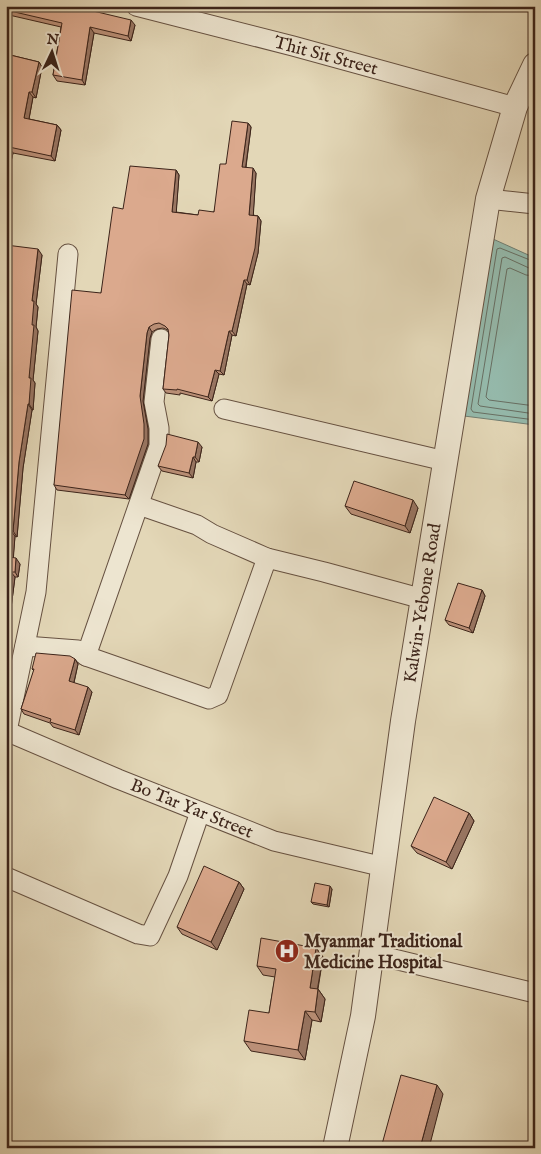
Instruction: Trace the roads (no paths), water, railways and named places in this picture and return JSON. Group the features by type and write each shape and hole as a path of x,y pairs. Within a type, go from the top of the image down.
{"street":[{"name":"Thit Sit Street","path":"136,6 293,46 515,107"},
{"name":"Kalwin-Yebone Road","path":"335,1148 364,1016 403,721 488,198 515,107 535,65"},
{"path":"488,198 535,204"},
{"path":"6,731 36,592 68,254"},
{"path":"86,656 159,446 159,428 154,402 162,339"},
{"path":"224,409 446,461"},
{"path":"139,505 197,525 212,534 267,558 423,599"},
{"path":"25,646 78,650 86,656 210,699 218,695 267,558"},
{"name":"Bo Tar Yar Street","path":"6,731 118,779 274,841 384,867"},
{"path":"6,877 138,934 150,936 178,876 200,812"},
{"path":"373,954 535,993"}],"water":[{"path":"493,239 535,258 535,425 464,416"}],"place":[{"name":"Myanmar Traditional Medicine Hospital","path":"287,951"}]}
